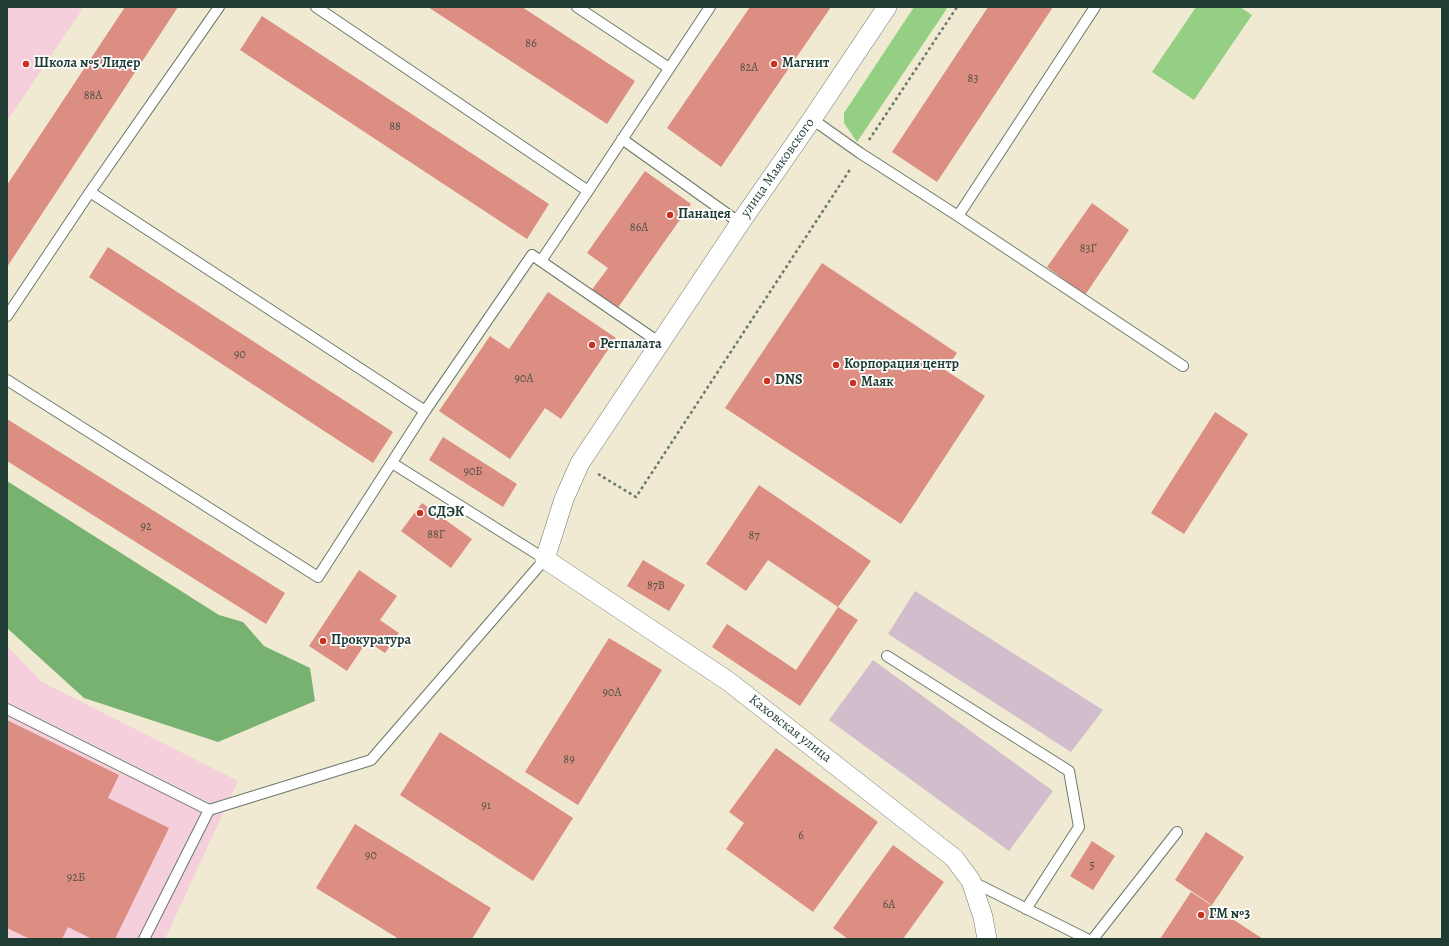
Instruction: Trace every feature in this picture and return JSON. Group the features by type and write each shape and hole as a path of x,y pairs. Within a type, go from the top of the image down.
{"street":[{"name":"улица Маяковского","path":"545,559 564,499 580,463 740,222 812,119 887,7"},
{"name":"Каховская улица","path":"545,559 728,681 954,858 971,881 983,917 987,939"}],"lane":[{"path":"7,316 90,192 219,7"},
{"path":"316,7 588,191"},
{"path":"578,7 669,68"},
{"path":"541,261 710,7"},
{"path":"958,216 1094,7"},
{"path":"812,119 860,153 958,216 1183,366"},
{"path":"622,139 740,222"},
{"path":"90,192 425,412"},
{"path":"7,380 318,577 425,412 532,255 660,343"},
{"path":"7,708 209,810 371,760 545,559 392,463"},
{"path":"887,656 1069,771 1079,827 1026,909"},
{"path":"144,939 209,810"},
{"path":"1093,939 1177,832"},
{"path":"971,881 1087,939"}],"path":[{"path":"580,463 636,497 957,7"}],"shaded area":[{"name":"Школа №5 Лидер","path":"7,7 84,7 7,121"},
{"path":"915,591 1103,710 1071,752 888,634"},
{"path":"7,646 42,682 238,781 165,939 7,939"},
{"path":"873,660 1053,791 1009,851 829,720"}],"green space":[{"path":"914,7 948,7 857,142 844,123 844,113"},
{"path":"1196,7 1240,7 1252,15 1194,100 1152,72"},
{"path":"7,481 219,615 243,622 264,646 310,668 315,701 218,742 84,698 7,628"}],"building":[{"path":"125,7 178,7 7,267 7,185"},
{"path":"428,7 522,7 635,81 607,124"},
{"path":"750,7 831,7 721,167 667,128"},
{"path":"988,7 1053,7 937,182 892,152"},
{"path":"262,16 549,204 527,239 240,50"},
{"path":"645,171 691,204 617,309 591,291 608,268 587,253"},
{"path":"1092,203 1129,230 1085,295 1047,267"},
{"path":"108,247 393,432 373,463 89,277"},
{"name":"Маяк","path":"822,263 957,353 945,370 985,396 901,524 725,408"},
{"path":"548,292 616,338 561,419 545,408 510,459 439,411 490,336 509,349"},
{"path":"1215,412 1248,434 1184,534 1151,513"},
{"path":"7,419 285,593 266,624 7,461"},
{"path":"443,437 517,484 503,507 429,460"},
{"path":"759,485 871,561 838,607 768,560 746,591 706,564"},
{"path":"422,503 472,539 451,568 401,531"},
{"path":"643,560 685,585 669,611 627,586"},
{"path":"359,570 397,596 380,620 399,633 385,653 367,641 347,671 309,646"},
{"path":"838,607 858,620 800,706 712,647 727,624 796,670"},
{"path":"609,638 662,670 578,805 525,772"},
{"path":"7,720 119,775 108,798 169,828 115,939 92,939 68,927 62,939 30,939 7,928"},
{"path":"440,732 573,818 533,881 400,795"},
{"path":"776,748 878,822 813,912 726,849 744,823 729,812"},
{"path":"355,824 491,908 472,939 399,939 316,888"},
{"path":"1206,832 1244,857 1212,905 1175,880"},
{"path":"1092,841 1115,856 1093,890 1070,876"},
{"path":"893,845 944,882 903,939 848,939 833,928"},
{"name":"ГМ №3","path":"1191,892 1263,939 1160,939"}],"place":[{"name":"Школа №5 Лидер","path":"26,64"},
{"name":"Магнит","path":"774,64"},
{"name":"Панацея","path":"670,215"},
{"name":"Регпалата","path":"592,345"},
{"name":"Корпорация центр","path":"836,365"},
{"name":"DNS","path":"767,381"},
{"name":"Маяк","path":"853,383"},
{"name":"СДЭК","path":"420,513"},
{"name":"Прокуратура","path":"323,641"},
{"name":"ГМ №3","path":"1201,915"}]}
